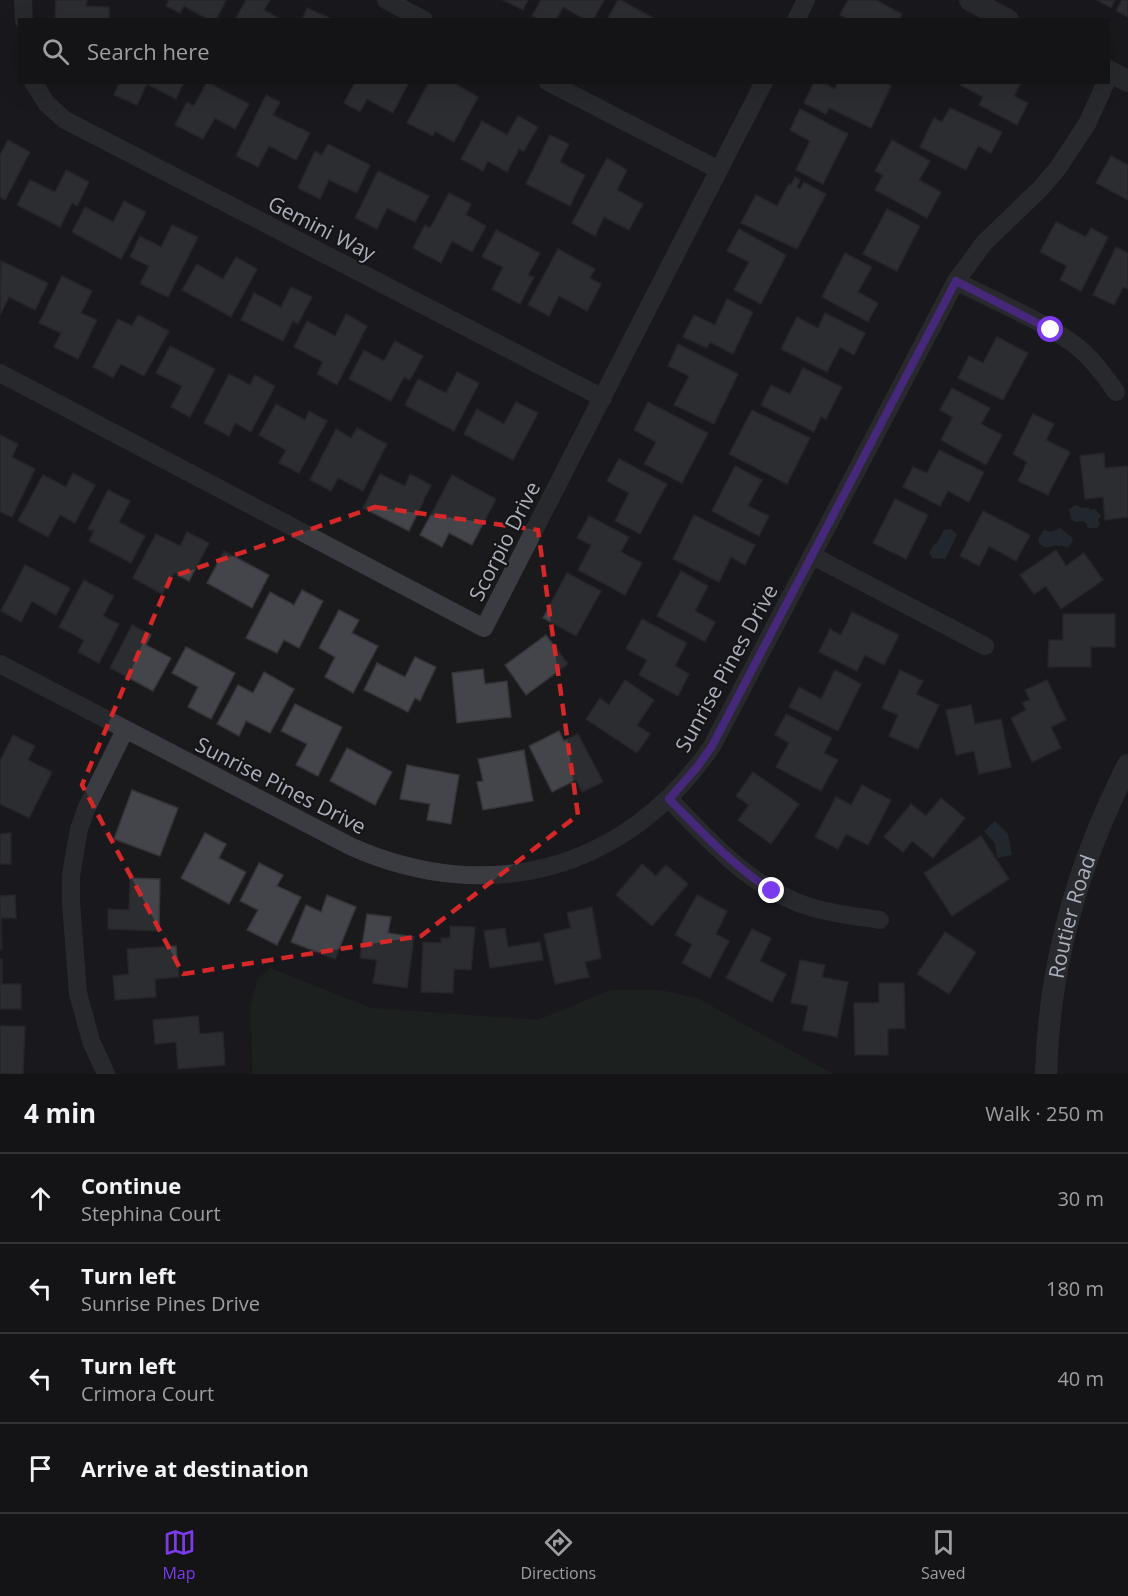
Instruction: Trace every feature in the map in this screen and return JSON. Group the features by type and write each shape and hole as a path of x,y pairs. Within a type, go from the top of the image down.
{"street":[{"path":"23,0 24,18"},
{"path":"386,0 420,18"},
{"path":"797,18 806,0"},
{"path":"970,0 1004,18"},
{"name":"Gemini Way","path":"34,84 46,104 65,120 603,398"},
{"path":"552,84 719,170"},
{"name":"Scorpio Drive","path":"0,373 484,628 763,84"},
{"name":"Sunrise Pines Drive","path":"0,664 352,847 397,865 445,874 493,876 565,862 610,842 637,825 669,799 712,746 956,281 984,243 1041,188 1058,168 1087,124 1108,84"},
{"path":"956,281 1051,330 1079,348 1098,366 1116,392"},
{"path":"813,556 985,645"},
{"path":"106,1074 91,1041 78,993 71,903 72,876 79,829 87,807 125,730"},
{"name":"Routier Road","path":"1046,1074 1050,1014 1068,914 1089,849 1128,765"},
{"path":"669,799 720,852 750,877 772,891 806,906 833,913 880,920"}],"highlighted area":[{"path":"375,507 538,530 578,815 421,936 183,974 82,785 171,577"}],"shaded area":[{"path":"1076,505 1082,508 1088,507 1090,510 1095,509 1101,516 1097,528 1088,528 1083,521 1075,522 1071,519 1069,509"},
{"path":"1060,528 1073,539 1070,546 1046,547 1040,544 1038,539 1044,530 1050,532"},
{"path":"951,529 957,535 945,559 933,558 929,553 934,544 937,543 944,530"},
{"path":"995,821 1008,834 1012,855 997,858 995,843 984,831"},
{"path":"270,968 371,1008 538,1020 611,990 661,990 699,999 833,1074 253,1074 250,1007 258,979"}],"building":[{"path":"56,0 87,0 86,6 109,7 109,18 55,18"},
{"path":"169,0 226,0 217,18 205,18 184,6 180,13 166,6"},
{"path":"246,0 270,0 264,10 278,18 236,18"},
{"path":"503,0 528,0 523,10"},
{"path":"541,0 604,0 594,18 582,18 563,7 557,18 532,16"},
{"path":"618,0 621,0 653,18 608,18"},
{"path":"848,0 876,0 902,14 900,18 845,18 840,15"},
{"path":"1097,0 1115,0 1111,8"},
{"path":"1122,0 1128,0 1128,17 1116,11"},
{"path":"307,8 330,18 303,18"},
{"path":"119,84 147,84 137,105 114,95"},
{"path":"147,84 183,84 176,99"},
{"path":"206,84 211,84 249,104 235,129 215,118 203,139 175,125 187,102 194,106"},
{"path":"354,84 408,84 393,113 367,99 360,112 344,103"},
{"path":"428,84 455,84 478,97 454,142 435,131 433,136 407,123"},
{"path":"813,84 826,84 835,89 837,84 888,84 891,86 871,128 829,108 826,114 804,103"},
{"path":"1020,84 1014,96 1028,103 1017,125 979,105 983,97 960,85"},
{"path":"266,95 280,102 273,115 310,133 296,160 269,146 258,167 236,156"},
{"path":"950,108 1002,132 991,153 978,146 966,170 920,147 934,118 942,122"},
{"path":"800,109 848,134 823,184 796,170 810,141 790,130"},
{"path":"518,116 538,127 524,151 519,149 507,172 488,161 483,171 461,159 482,121 507,135"},
{"path":"550,135 569,144 560,162 585,175 570,206 526,184"},
{"path":"8,140 30,152 5,200 0,197 0,155"},
{"path":"892,140 930,161 919,180 941,192 927,218 875,190 883,175 875,171"},
{"path":"328,144 370,165 357,193 329,180 320,199 298,188 315,151 322,155"},
{"path":"1111,156 1128,165 1128,200 1096,183"},
{"path":"607,158 627,170 617,190 643,204 629,230 604,217 595,236 572,223"},
{"path":"66,170 89,182 77,206 72,203 60,227 17,205 30,180 55,192"},
{"path":"378,171 429,196 415,222 387,208 377,229 355,218"},
{"path":"795,177 800,180 797,187 800,189 804,182 826,194 797,249 741,223 756,195 777,206"},
{"path":"449,193 471,204 466,215 486,226 472,252 452,241 441,263 413,248 425,225 430,228"},
{"path":"124,201 146,212 121,259 72,232 85,207 113,222"},
{"path":"887,209 920,226 897,271 863,254"},
{"path":"1056,222 1086,237 1091,228 1108,237 1081,291 1060,280 1067,266 1040,252"},
{"path":"172,225 198,237 168,297 140,284 149,266 130,257 140,236 161,247"},
{"path":"739,229 786,255 761,304 734,290 749,262 727,251"},
{"path":"496,230 540,253 528,275 534,277 520,304 492,289 503,267 482,257"},
{"path":"1116,247 1128,253 1128,289 1123,287 1114,305 1093,295"},
{"path":"558,249 595,269 590,278 601,284 587,311 559,296 549,316 528,305"},
{"path":"845,253 872,267 858,292 878,303 868,322 822,297"},
{"path":"236,257 257,269 231,317 182,290 197,264 223,279"},
{"path":"1,261 48,283 35,310 9,297 0,315"},
{"path":"62,276 92,291 81,313 97,320 78,359 54,347 61,333 39,323"},
{"path":"291,287 312,297 298,324 293,321 283,341 241,320 254,293 281,307"},
{"path":"727,299 753,312 733,354 710,342 707,348 683,337 694,315 715,325"},
{"path":"825,313 865,333 854,355 840,347 827,372 781,349 797,317 818,328"},
{"path":"346,314 367,326 337,385 317,374 323,362 294,347 307,321 335,336"},
{"path":"138,315 169,331 144,376 121,364 113,378 93,367 118,319 132,326"},
{"path":"997,337 1028,353 1003,400 958,378 969,356 983,363"},
{"path":"395,341 423,356 410,380 404,377 391,401 349,379 364,350 384,361"},
{"path":"678,344 738,374 714,424 674,405 689,376 668,366"},
{"path":"170,346 215,369 190,417 171,407 182,386 156,373"},
{"path":"803,368 842,387 826,419 821,417 814,432 761,405 771,385 790,394"},
{"path":"457,372 479,383 454,431 405,405 418,379 446,393"},
{"path":"229,374 250,385 255,375 275,386 251,432 235,423 229,436 204,423"},
{"path":"952,388 990,408 981,424 1002,435 986,465 941,440 953,417 940,410"},
{"path":"516,402 538,413 513,460 464,434 477,409 504,424"},
{"path":"648,402 708,433 682,483 644,464 656,442 634,430"},
{"path":"276,404 305,420 309,411 327,421 299,473 279,463 286,450 259,435"},
{"path":"752,410 810,438 787,484 729,454"},
{"path":"1033,414 1054,424 1046,440 1070,452 1048,495 1018,481 1027,462 1013,454"},
{"path":"357,428 387,444 363,491 338,478 331,491 310,480 336,429 351,438"},
{"path":"0,435 18,444 12,457 35,469 12,517 0,512"},
{"path":"939,450 984,472 969,502 948,491 940,506 903,487 913,467 927,473"},
{"path":"1104,453 1105,468 1128,466 1128,517 1105,520 1103,497 1085,499 1080,456"},
{"path":"619,459 667,484 640,534 615,521 629,493 607,481"},
{"path":"735,466 762,480 748,506 769,516 759,536 712,511"},
{"path":"73,473 95,485 75,523 60,515 48,537 18,521 43,475 66,487"},
{"path":"380,474 405,486 410,474 431,485 409,531 363,508"},
{"path":"452,475 496,499 472,545 449,533 442,547 420,535"},
{"path":"108,490 130,501 119,522 145,536 131,563 89,541 94,531 88,529"},
{"path":"895,499 928,515 906,559 873,543"},
{"path":"983,511 1030,535 1016,561 989,546 979,566 960,556"},
{"path":"694,515 755,545 745,565 731,557 719,582 673,559"},
{"path":"589,516 629,537 621,552 642,563 625,595 578,570 591,545 577,538"},
{"path":"187,532 209,543 189,581 174,573 162,594 133,578 156,534 180,546"},
{"path":"1056,550 1066,566 1084,553 1103,580 1061,609 1046,586 1034,594 1020,575"},
{"path":"224,551 269,575 252,608 207,583"},
{"path":"25,565 70,588 56,615 32,601 21,622 1,611"},
{"path":"681,571 708,586 695,611 715,622 705,642 657,616"},
{"path":"567,573 601,591 576,636 543,618"},
{"path":"84,580 114,596 103,616 119,624 99,663 78,652 84,640 59,627"},
{"path":"302,590 323,601 299,648 284,640 277,653 246,638 270,592 294,605"},
{"path":"339,610 359,620 352,633 378,646 353,693 325,677 335,657 319,648"},
{"path":"852,612 899,635 884,665 865,655 857,671 819,652 830,629 841,635"},
{"path":"1063,614 1115,614 1115,647 1091,647 1091,667 1048,667 1049,640 1063,640"},
{"path":"642,619 687,643 675,666 689,674 678,696 639,675 647,660 626,649"},
{"path":"132,625 151,635 146,645 171,658 153,691 110,668"},
{"path":"546,635 568,664 526,695 505,665"},
{"path":"186,647 235,673 211,719 188,707 198,687 172,673"},
{"path":"415,657 436,667 420,701 415,698 408,712 364,690 377,663 405,677"},
{"path":"483,669 485,684 507,681 511,717 457,723 452,673"},
{"path":"835,670 861,684 838,731 789,707 799,687 821,699"},
{"path":"900,670 923,681 916,694 939,705 918,749 889,736 898,715 882,708"},
{"path":"264,672 294,689 270,733 246,721 239,736 217,724 238,685 253,693"},
{"path":"625,680 654,700 637,725 650,734 637,753 586,719 600,698 609,705"},
{"path":"1047,680 1066,720 1051,727 1061,748 1032,762 1011,718 1026,710 1022,703 1030,700 1025,690"},
{"path":"295,704 342,727 318,776 296,765 307,744 281,731"},
{"path":"971,705 975,724 1001,719 1011,767 979,774 974,751 956,755 946,710"},
{"path":"786,714 832,738 824,753 838,760 821,791 776,767 789,743 775,735"},
{"path":"559,731 564,741 578,734 603,782 582,792 576,780 552,792 529,746"},
{"path":"13,735 35,746 28,760 52,772 29,818 0,804 0,761"},
{"path":"347,748 392,772 375,805 330,781"},
{"path":"524,750 533,801 483,810 477,782 483,781 478,759"},
{"path":"407,765 459,775 451,824 427,820 430,804 400,799"},
{"path":"753,772 799,804 771,844 738,820 749,805 736,796"},
{"path":"862,785 891,800 868,845 846,834 838,849 815,837 836,797 851,805"},
{"path":"132,790 178,808 160,856 114,839"},
{"path":"941,798 965,818 933,858 912,841 903,852 884,837 911,804 926,816"},
{"path":"11,833 11,864 0,864 0,834"},
{"path":"205,833 226,844 219,858 246,872 229,904 181,878"},
{"path":"981,836 1009,879 952,916 924,873"},
{"path":"259,863 283,875 277,886 301,897 277,945 247,930 258,910 240,901"},
{"path":"642,864 656,876 666,865 688,884 652,926 616,895"},
{"path":"130,878 160,879 159,931 108,929 108,909 129,910"},
{"path":"15,895 16,918 1,918 2,949 0,950 0,896"},
{"path":"327,895 356,907 335,959 291,942 306,905 321,912"},
{"path":"697,895 727,911 716,934 729,941 710,978 682,963 692,944 675,935"},
{"path":"592,907 601,958 585,962 589,977 555,984 544,934 571,928 567,913"},
{"path":"367,914 391,917 388,933 414,937 407,988 373,983 377,960 360,958"},
{"path":"450,926 475,927 471,970 454,969 453,993 421,992 423,942 441,943 441,938 450,938"},
{"path":"505,928 508,947 540,942 543,960 490,968 484,931"},
{"path":"752,929 771,938 760,961 786,974 772,1002 726,978"},
{"path":"945,932 976,952 949,994 917,974"},
{"path":"176,946 179,977 155,979 156,997 115,1000 113,976 129,974 127,949"},
{"path":"0,959 2,959 2,984 21,984 21,1009 0,1009"},
{"path":"800,960 825,965 822,977 848,982 837,1037 803,1030 808,1006 791,1003"},
{"path":"879,983 904,983 905,1028 888,1029 888,1055 855,1055 854,1003 879,1003"},
{"path":"198,1016 200,1034 223,1032 225,1065 178,1069 176,1042 155,1044 153,1020"},
{"path":"0,1026 25,1026 23,1074 0,1074"}],"route":[{"path":"772,891 750,877 720,852 669,799 712,746 956,281 1051,330"}]}
